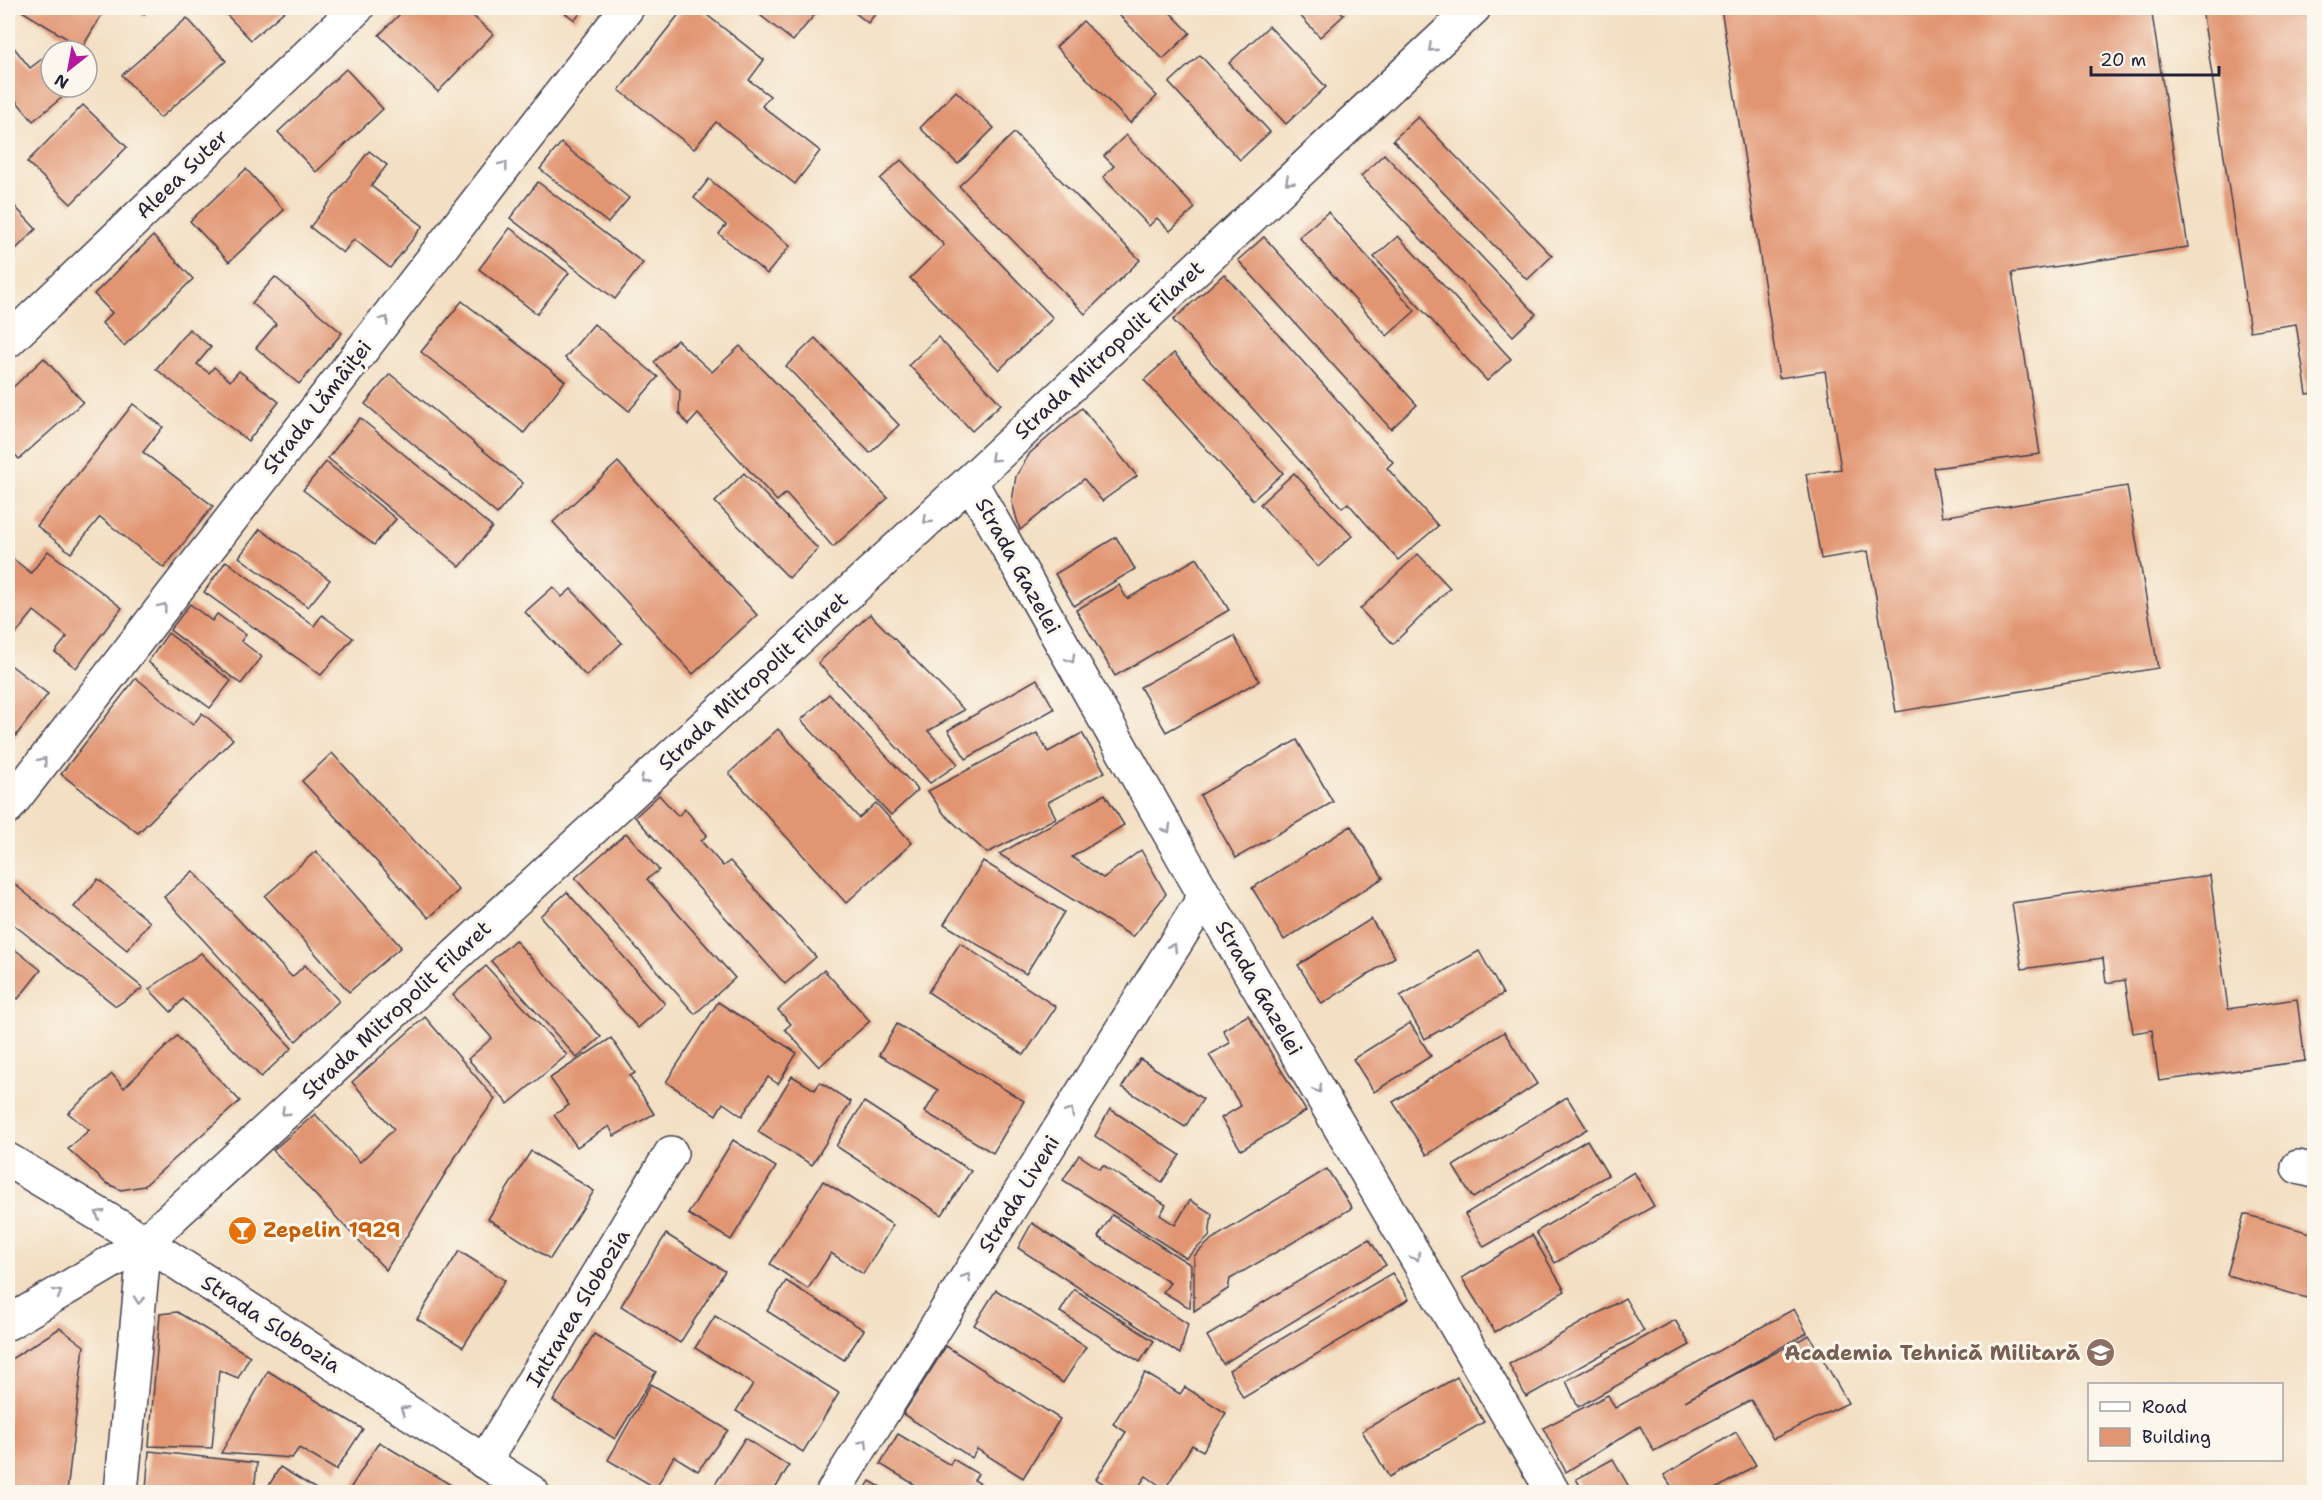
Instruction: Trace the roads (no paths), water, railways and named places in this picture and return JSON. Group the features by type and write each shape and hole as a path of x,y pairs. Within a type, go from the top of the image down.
{"street":[{"name":"Aleea Suter","path":"8,340 357,8"},
{"name":"Strada Lămâiței","path":"8,807 627,8"},
{"name":"Strada Mitropolit Filaret","path":"8,1323 145,1242 970,480 1474,8"},
{"name":"Strada Gazelei","path":"970,480 1205,896 1553,1492"},
{"name":"Strada Liveni","path":"833,1492 1205,896"},
{"name":"Intrarea Slobozia","path":"484,1462 671,1153"},
{"name":"Strada Slobozia","path":"8,1160 145,1242 532,1492"},
{"path":"121,1492 145,1242"}],"place":[{"name":"Zepelin 1929","path":"242,1230"},
{"name":"Academia Tehnică Militară","path":"2101,1353"}]}
